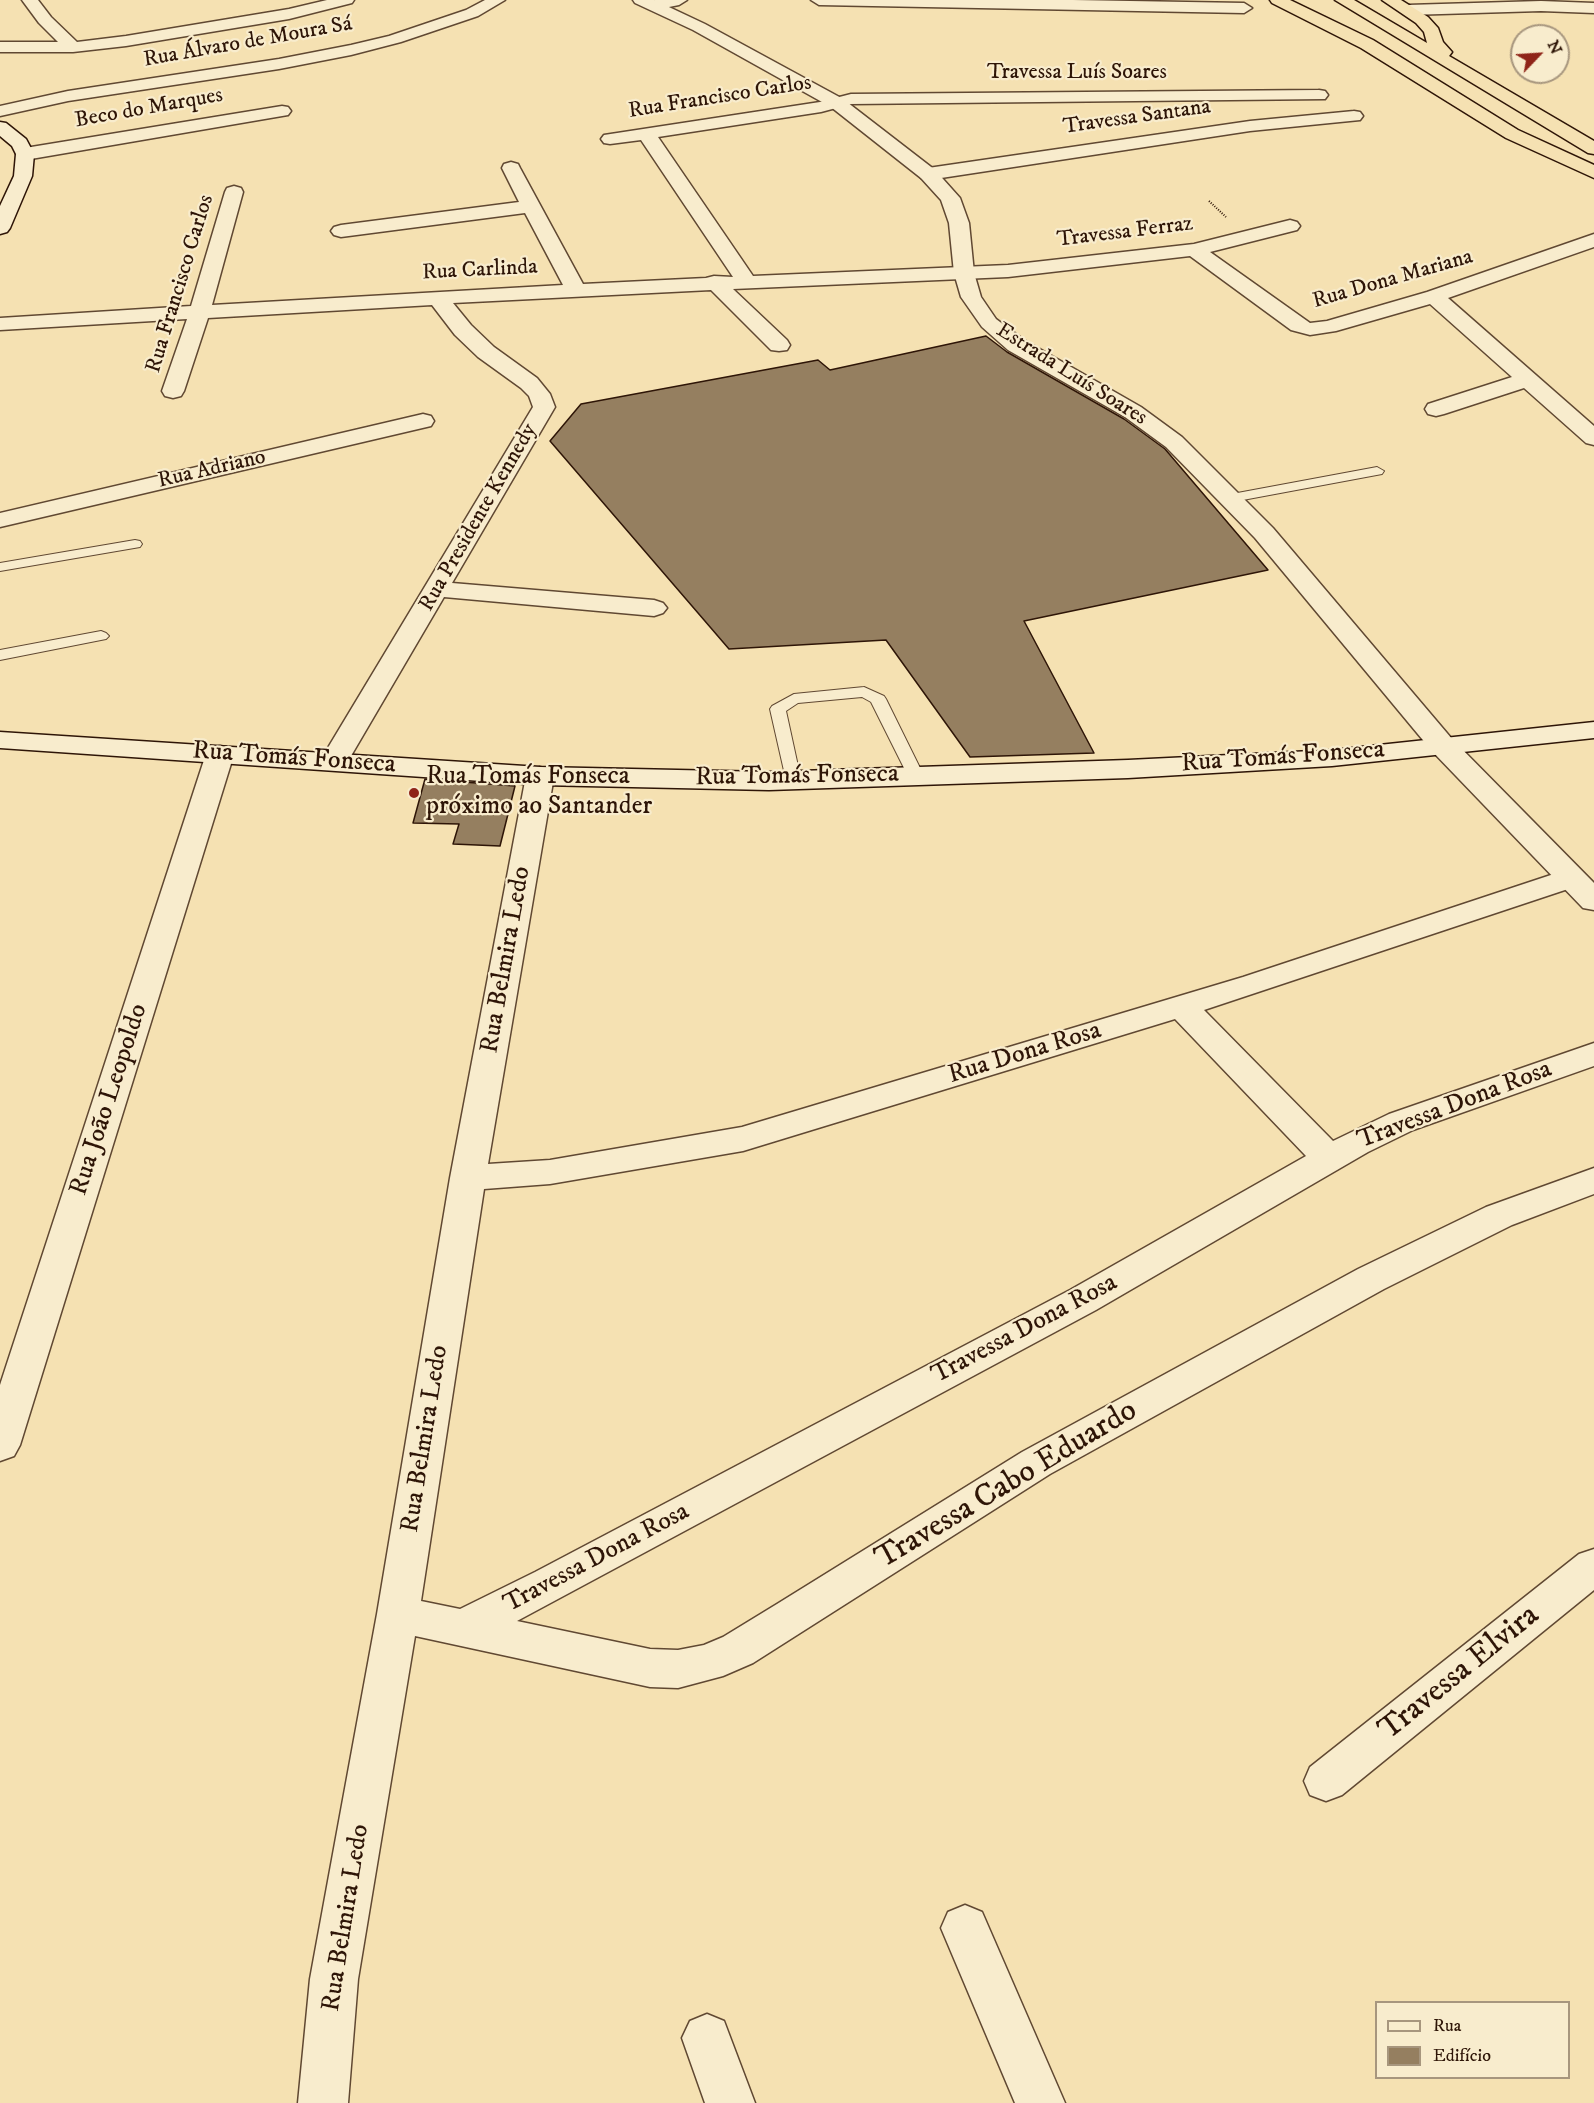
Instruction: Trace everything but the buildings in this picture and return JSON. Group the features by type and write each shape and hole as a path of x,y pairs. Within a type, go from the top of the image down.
{"highway":[{"path":"1278,0 1367,44 1512,134 1594,172"},
{"path":"1311,0 1594,172"},
{"path":"1343,0 1594,149"},
{"path":"1390,0 1408,10 1432,31 1435,43 1469,69 1518,95 1594,143"}],"street":[{"path":"30,0 45,20 73,46"},
{"path":"270,0 290,14"},
{"path":"0,47 73,46 172,34 290,14 346,0"},
{"name":"Rua Álvaro de Moura Sá","path":"0,111 78,94 279,64 351,50 395,39 472,14 497,0"},
{"path":"647,3 679,0"},
{"path":"819,0 1244,8"},
{"name":"Estrada Luís Soares","path":"647,3 699,27 837,103 927,174 950,198 959,223 964,273 971,297 989,324 1016,345 1133,412 1174,442 1232,498 1264,533 1442,745 1569,878 1594,901"},
{"path":"1408,10 1541,6 1594,8"},
{"name":"Travessa Luís Soares","path":"837,103 851,99 935,97 1319,95"},
{"name":"Rua Francisco Carlos","path":"610,139 647,135 837,103"},
{"name":"Beco do Marques","path":"25,154 282,111"},
{"name":"Travessa Santana","path":"927,174 1250,126 1354,116"},
{"path":"0,128 20,143 25,154 23,176 0,228"},
{"path":"647,135 746,281"},
{"path":"511,168 576,290"},
{"name":"Rua Francisco Carlos","path":"173,391 200,311 234,192"},
{"path":"341,231 532,206"},
{"name":"Travessa Ferraz","path":"964,273 1008,271 1194,250 1290,226"},
{"name":"Rua Dona Mariana","path":"1194,250 1298,326 1310,329 1329,327 1434,296 1591,241"},
{"name":"Rua Carlinda","path":"0,324 714,282 964,273"},
{"path":"714,282 779,345"},
{"path":"1434,296 1594,438"},
{"name":"Rua Presidente Kennedy","path":"334,761 544,407 539,394 529,383 486,352 463,330 437,297"},
{"path":"1436,409 1528,379"},
{"name":"Rua Adriano","path":"0,519 423,421"},
{"path":"438,589 654,608"},
{"name":"Rua Tomás Fonseca","path":"0,740 540,776 793,780 1128,769 1320,758 1594,730"},
{"name":"Rua João Leopoldo","path":"0,1445 220,754"},
{"name":"Rua Belmira Ledo","path":"322,2103 334,1979 398,1614 468,1178 540,776"},
{"name":"Rua Dona Rosa","path":"468,1178 550,1172 743,1139 1181,1006 1569,878"},
{"path":"1181,1006 1329,1158"},
{"name":"Travessa Dona Rosa","path":"465,1627 561,1579 1083,1300 1329,1158 1401,1122 1594,1054"},
{"name":"Travessa Cabo Eduardo","path":"398,1614 650,1668 678,1669 708,1663 738,1650 1036,1464 1371,1279 1499,1216 1594,1180"},
{"name":"Travessa Elvira","path":"1326,1781 1594,1566"},
{"path":"965,1928 1040,2103"},
{"path":"707,2038 730,2103"}],"lane":[{"path":"1232,498 1377,471"},
{"path":"0,567 135,544"},
{"path":"0,655 101,636"},
{"path":"793,780 778,709 794,699 864,692 878,699 916,776"}],"place":[{"name":"Rua Tomás Fonseca próximo ao Santander","path":"414,793"}]}
